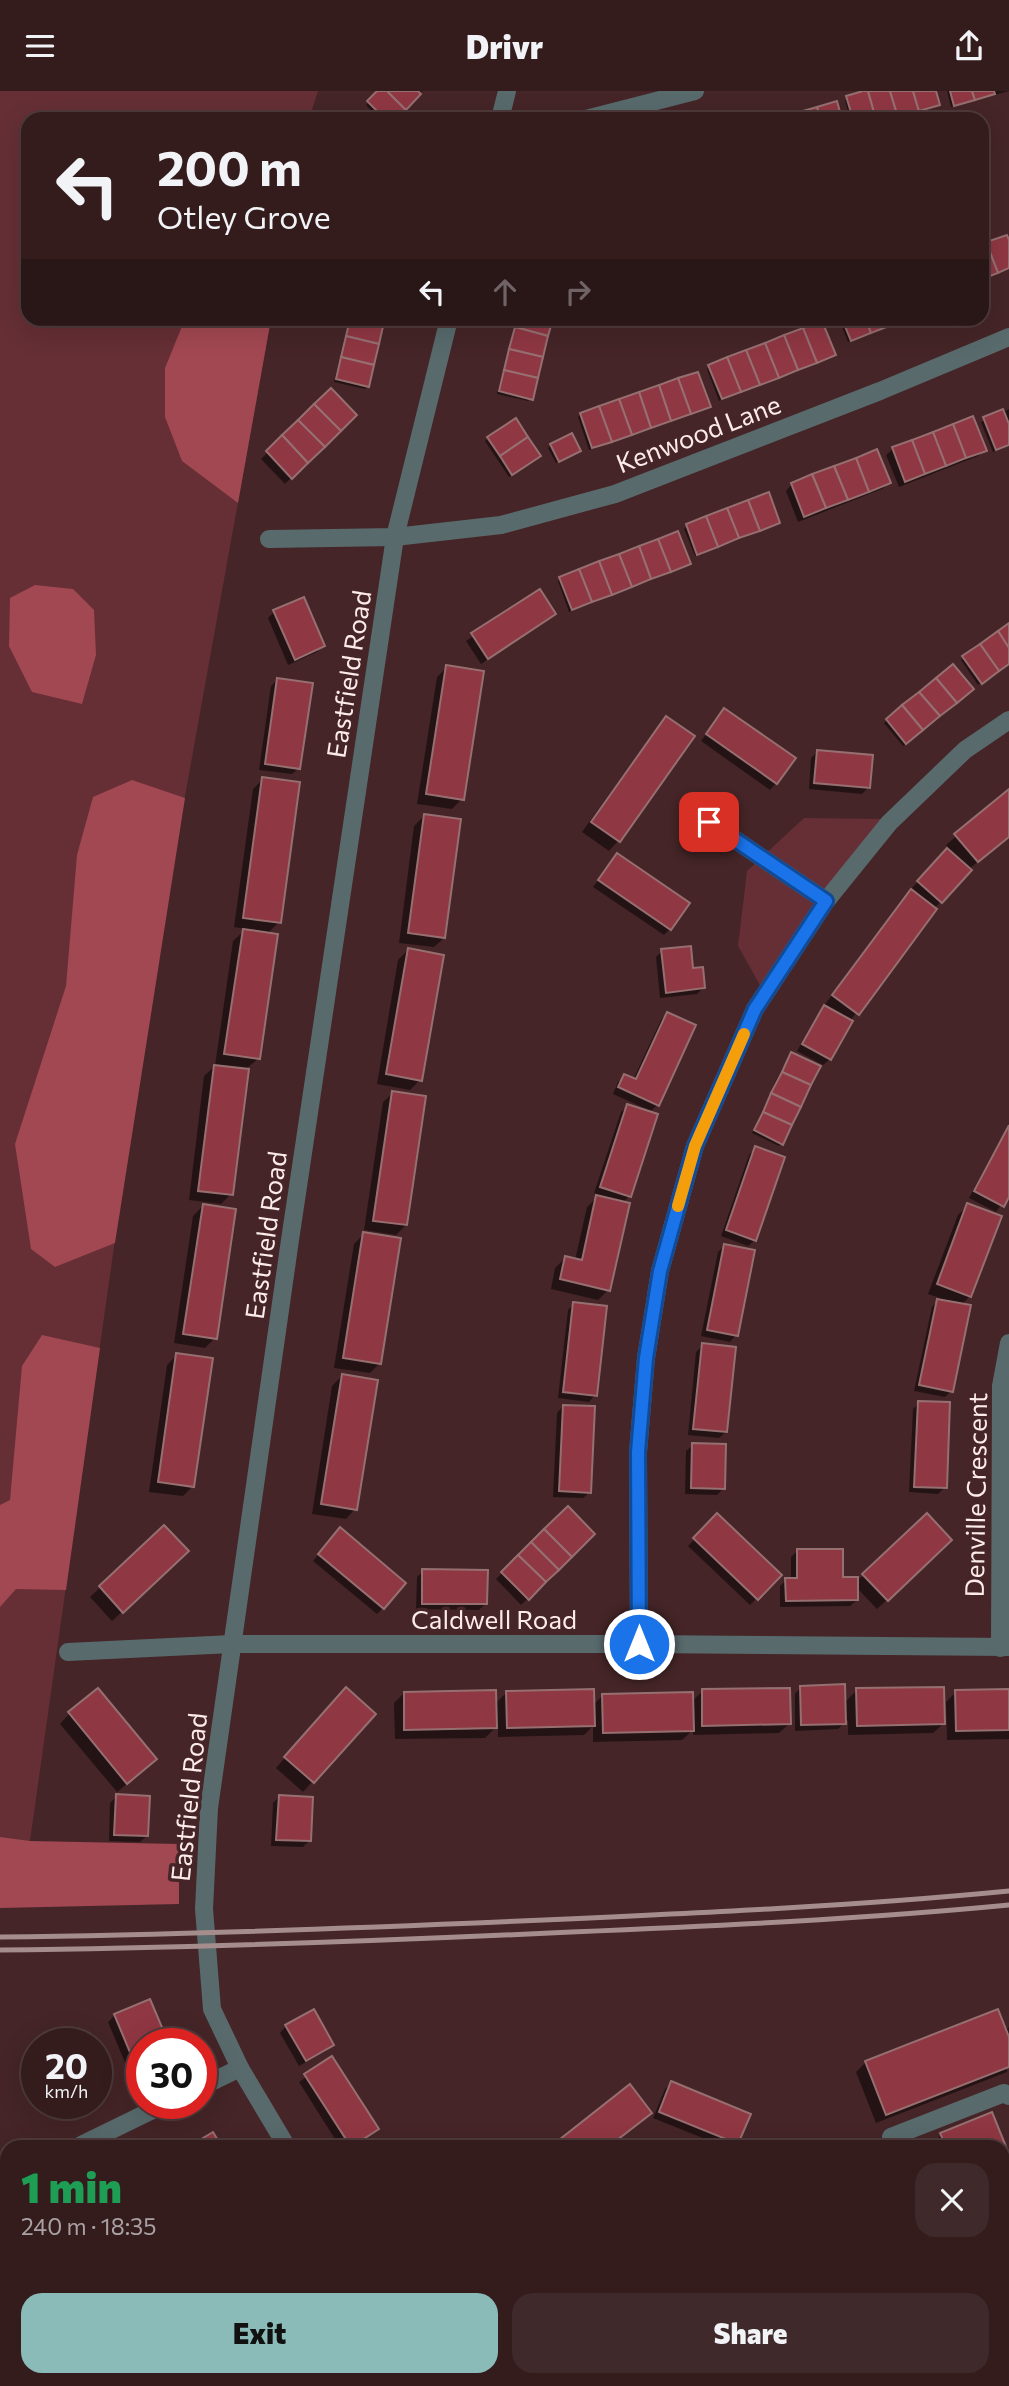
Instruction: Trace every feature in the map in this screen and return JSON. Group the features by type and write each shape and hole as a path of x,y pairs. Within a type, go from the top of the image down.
{"street":[{"path":"502,112 507,91"},
{"path":"613,112 695,91"},
{"name":"Eastfield Road","path":"283,2140 240,2069 212,2009 204,1909 209,1808 395,537 447,326"},
{"name":"Kenwood Lane","path":"269,539 395,537 501,525 615,494 880,391 1009,337"},
{"path":"639,1644 638,1452 646,1358 660,1271 695,1146 755,1009 826,901 888,823 965,750 1009,720"},
{"path":"709,822 826,901"},
{"name":"Denville Crescent","path":"1004,1647 1001,1386 1009,1343"},
{"name":"Caldwell Road","path":"68,1652 232,1644 1004,1647"},
{"path":"217,2080 240,2069"},
{"path":"891,2137 1004,2093 1009,2096"},
{"path":"91,2140 134,2119"}],"shaded area":[{"path":"0,91 318,91 311,112 21,112 21,326 270,326 151,985 30,1841 0,1852"},
{"path":"182,326 270,326 238,503 182,461 165,417 165,368"},
{"path":"35,585 73,589 94,610 96,655 82,704 32,692 9,646 10,598"},
{"path":"132,780 185,798 115,1243 55,1267 31,1249 15,1144 66,986 77,855 93,797"},
{"path":"804,818 883,819 814,903 765,994 738,946 747,871"},
{"path":"42,1335 100,1348 66,1590 16,1589 0,1607 0,1505 10,1500 22,1366"},
{"path":"0,1837 30,1841 179,1844 179,1904 0,1908"}],"building":[{"path":"377,91 387,91 406,110 378,112 367,101"},
{"path":"387,91 418,91 421,94 406,110"},
{"path":"868,91 874,112 851,112 846,96"},
{"path":"868,91 890,91 896,112 874,112"},
{"path":"890,91 913,91 919,111 896,112"},
{"path":"913,91 936,91 940,105 919,111"},
{"path":"950,91 972,91 975,100 954,106"},
{"path":"972,91 994,91 995,94 975,100"},
{"path":"837,101 840,112 818,112 817,107"},
{"path":"817,107 818,112 800,112"},
{"path":"1007,235 1009,268 998,273 989,250 989,241"},
{"path":"989,250 998,273 989,276"},
{"path":"348,326 383,326 379,344 346,336"},
{"path":"515,326 551,326 548,336"},
{"path":"824,326 836,355 817,363 803,328"},
{"path":"845,326 868,326 871,333 851,341"},
{"path":"868,326 889,326 871,333"},
{"path":"515,327 548,336 543,357 509,349"},
{"path":"803,328 817,363 798,370 784,335"},
{"path":"784,335 798,370 779,378 765,343"},
{"path":"346,336 379,344 374,365 341,357"},
{"path":"765,343 779,378 760,385 746,350"},
{"path":"509,349 543,357 538,378 504,370"},
{"path":"746,350 760,385 741,392 727,357"},
{"path":"341,357 374,365 369,387 336,379"},
{"path":"727,357 741,392 722,399 708,365"},
{"path":"504,370 538,378 533,400 499,391"},
{"path":"698,372 711,407 691,414 678,378"},
{"path":"678,378 691,414 671,421 659,385"},
{"path":"659,385 671,421 651,428 639,392"},
{"path":"331,388 357,415 341,431 314,404"},
{"path":"639,392 651,428 632,435 619,399"},
{"path":"619,399 632,435 612,442 599,406"},
{"path":"314,404 341,431 325,447 298,420"},
{"path":"599,406 612,442 592,448 580,413"},
{"path":"1003,409 1009,424 1009,445 996,450 983,417"},
{"path":"973,416 987,451 966,458 953,424"},
{"path":"516,418 528,437 500,456 487,437"},
{"path":"298,420 325,447 308,463 282,435"},
{"path":"953,424 966,458 946,466 933,432"},
{"path":"933,432 946,466 925,474 912,440"},
{"path":"572,433 581,451 559,462 550,444"},
{"path":"282,435 308,463 292,479 266,451"},
{"path":"528,437 541,456 512,475 500,456"},
{"path":"912,440 925,474 905,482 892,447"},
{"path":"877,449 891,483 869,492 856,458"},
{"path":"856,458 869,492 848,500 834,466"},
{"path":"834,466 848,500 826,508 812,474"},
{"path":"812,474 826,508 804,517 791,483"},
{"path":"769,492 780,523 760,531 748,500"},
{"path":"748,500 760,531 739,538 727,508"},
{"path":"727,508 739,538 718,547 706,516"},
{"path":"706,516 718,547 697,555 686,524"},
{"path":"678,531 691,564 671,572 658,539"},
{"path":"658,539 671,572 651,579 639,546"},
{"path":"639,546 651,579 632,587 619,554"},
{"path":"619,554 632,587 612,595 599,561"},
{"path":"599,561 612,595 592,602 579,569"},
{"path":"579,569 592,602 572,610 559,577"},
{"path":"540,589 556,614 488,659 471,633"},
{"path":"304,597 325,646 295,660 273,610"},
{"path":"1009,623 1009,648 998,631"},
{"path":"998,631 1009,648 1009,664 999,671 980,644"},
{"path":"980,644 999,671 982,684 962,656"},
{"path":"953,664 974,689 957,703 936,678"},
{"path":"446,665 484,671 464,800 426,794"},
{"path":"277,678 313,683 300,769 265,764"},
{"path":"936,678 957,703 940,716 919,692"},
{"path":"919,692 940,716 923,730 902,705"},
{"path":"902,705 923,730 906,744 886,719"},
{"path":"724,708 796,758 777,784 706,734"},
{"path":"666,716 695,736 620,842 591,822"},
{"path":"817,750 873,755 870,788 814,783"},
{"path":"262,777 300,782 281,923 243,918"},
{"path":"1009,789 1009,837 978,862 954,834"},
{"path":"424,814 461,819 445,938 408,933"},
{"path":"947,848 972,870 942,903 917,881"},
{"path":"617,853 690,903 671,930 598,880"},
{"path":"911,889 937,909 859,1015 832,995"},
{"path":"243,929 278,934 260,1059 224,1054"},
{"path":"691,946 693,968 703,967 705,988 666,993 661,949"},
{"path":"408,948 444,955 422,1081 386,1074"},
{"path":"824,1005 853,1021 831,1060 802,1044"},
{"path":"667,1012 696,1025 659,1106 618,1087 624,1074 636,1079"},
{"path":"791,1052 821,1066 811,1085 782,1072"},
{"path":"214,1065 249,1069 233,1195 198,1191"},
{"path":"782,1072 811,1085 801,1107 771,1093"},
{"path":"392,1091 426,1096 407,1225 373,1221"},
{"path":"771,1093 801,1107 792,1125 763,1112"},
{"path":"627,1104 658,1114 631,1197 600,1187"},
{"path":"763,1112 792,1125 783,1145 754,1130"},
{"path":"1009,1125 1009,1197 1004,1207 974,1191"},
{"path":"755,1146 785,1157 756,1241 726,1230"},
{"path":"596,1195 630,1203 610,1291 560,1279 565,1256 582,1260"},
{"path":"967,1203 1002,1216 971,1297 937,1284"},
{"path":"203,1204 236,1209 217,1339 183,1334"},
{"path":"363,1232 401,1238 381,1364 343,1358"},
{"path":"724,1244 755,1250 738,1336 707,1330"},
{"path":"937,1299 971,1305 953,1392 919,1385"},
{"path":"573,1302 607,1306 597,1396 563,1392"},
{"path":"702,1343 736,1347 727,1432 693,1429"},
{"path":"176,1353 213,1358 194,1487 158,1482"},
{"path":"342,1374 378,1380 357,1510 321,1504"},
{"path":"918,1401 950,1402 947,1488 914,1487"},
{"path":"563,1405 595,1406 591,1493 559,1491"},
{"path":"692,1443 726,1444 725,1489 691,1488"},
{"path":"568,1506 595,1534 572,1557 544,1529"},
{"path":"717,1513 782,1575 758,1600 693,1538"},
{"path":"927,1513 952,1540 888,1601 862,1574"},
{"path":"164,1525 189,1551 123,1613 99,1586"},
{"path":"340,1527 406,1583 384,1609 318,1554"},
{"path":"544,1529 572,1557 559,1570 531,1542"},
{"path":"531,1542 559,1570 546,1582 518,1555"},
{"path":"797,1549 843,1549 843,1577 858,1577 858,1600 786,1601 785,1578 797,1578"},
{"path":"518,1555 546,1582 529,1600 501,1572"},
{"path":"422,1569 488,1570 487,1604 422,1604"},
{"path":"845,1684 846,1724 801,1725 800,1686"},
{"path":"346,1687 376,1714 314,1783 284,1757"},
{"path":"944,1687 945,1724 857,1726 856,1688"},
{"path":"98,1688 157,1759 127,1784 68,1712"},
{"path":"790,1688 791,1724 702,1726 702,1689"},
{"path":"594,1689 595,1726 507,1728 506,1691"},
{"path":"1009,1689 1009,1730 956,1731 955,1690"},
{"path":"496,1690 497,1728 404,1730 404,1692"},
{"path":"693,1692 694,1731 603,1733 602,1694"},
{"path":"116,1794 150,1796 148,1836 114,1835"},
{"path":"279,1795 313,1797 311,1841 276,1840"},
{"path":"150,1999 162,2028 126,2028 126,2043 114,2014"},
{"path":"314,2009 334,2045 306,2061 285,2025"},
{"path":"998,2009 1009,2037 1009,2067 886,2115 865,2061"},
{"path":"332,2056 379,2129 362,2140 346,2140 304,2074"},
{"path":"671,2081 751,2114 740,2140 728,2140 659,2112"},
{"path":"630,2084 652,2113 617,2140 559,2140"},
{"path":"992,2112 1003,2140 943,2140 940,2133"},
{"path":"213,2132 218,2140 200,2140"}],"railway":[{"path":"0,1937 272,1931 719,1912 1009,1891"},
{"path":"0,1950 286,1944 626,1930 845,1918 1009,1905"}],"slow traffic":[{"path":"678,1206 695,1146 744,1034"}],"route":[{"path":"639,1644 638,1452 646,1358 660,1271 695,1146 755,1009 826,901 709,822"}]}
